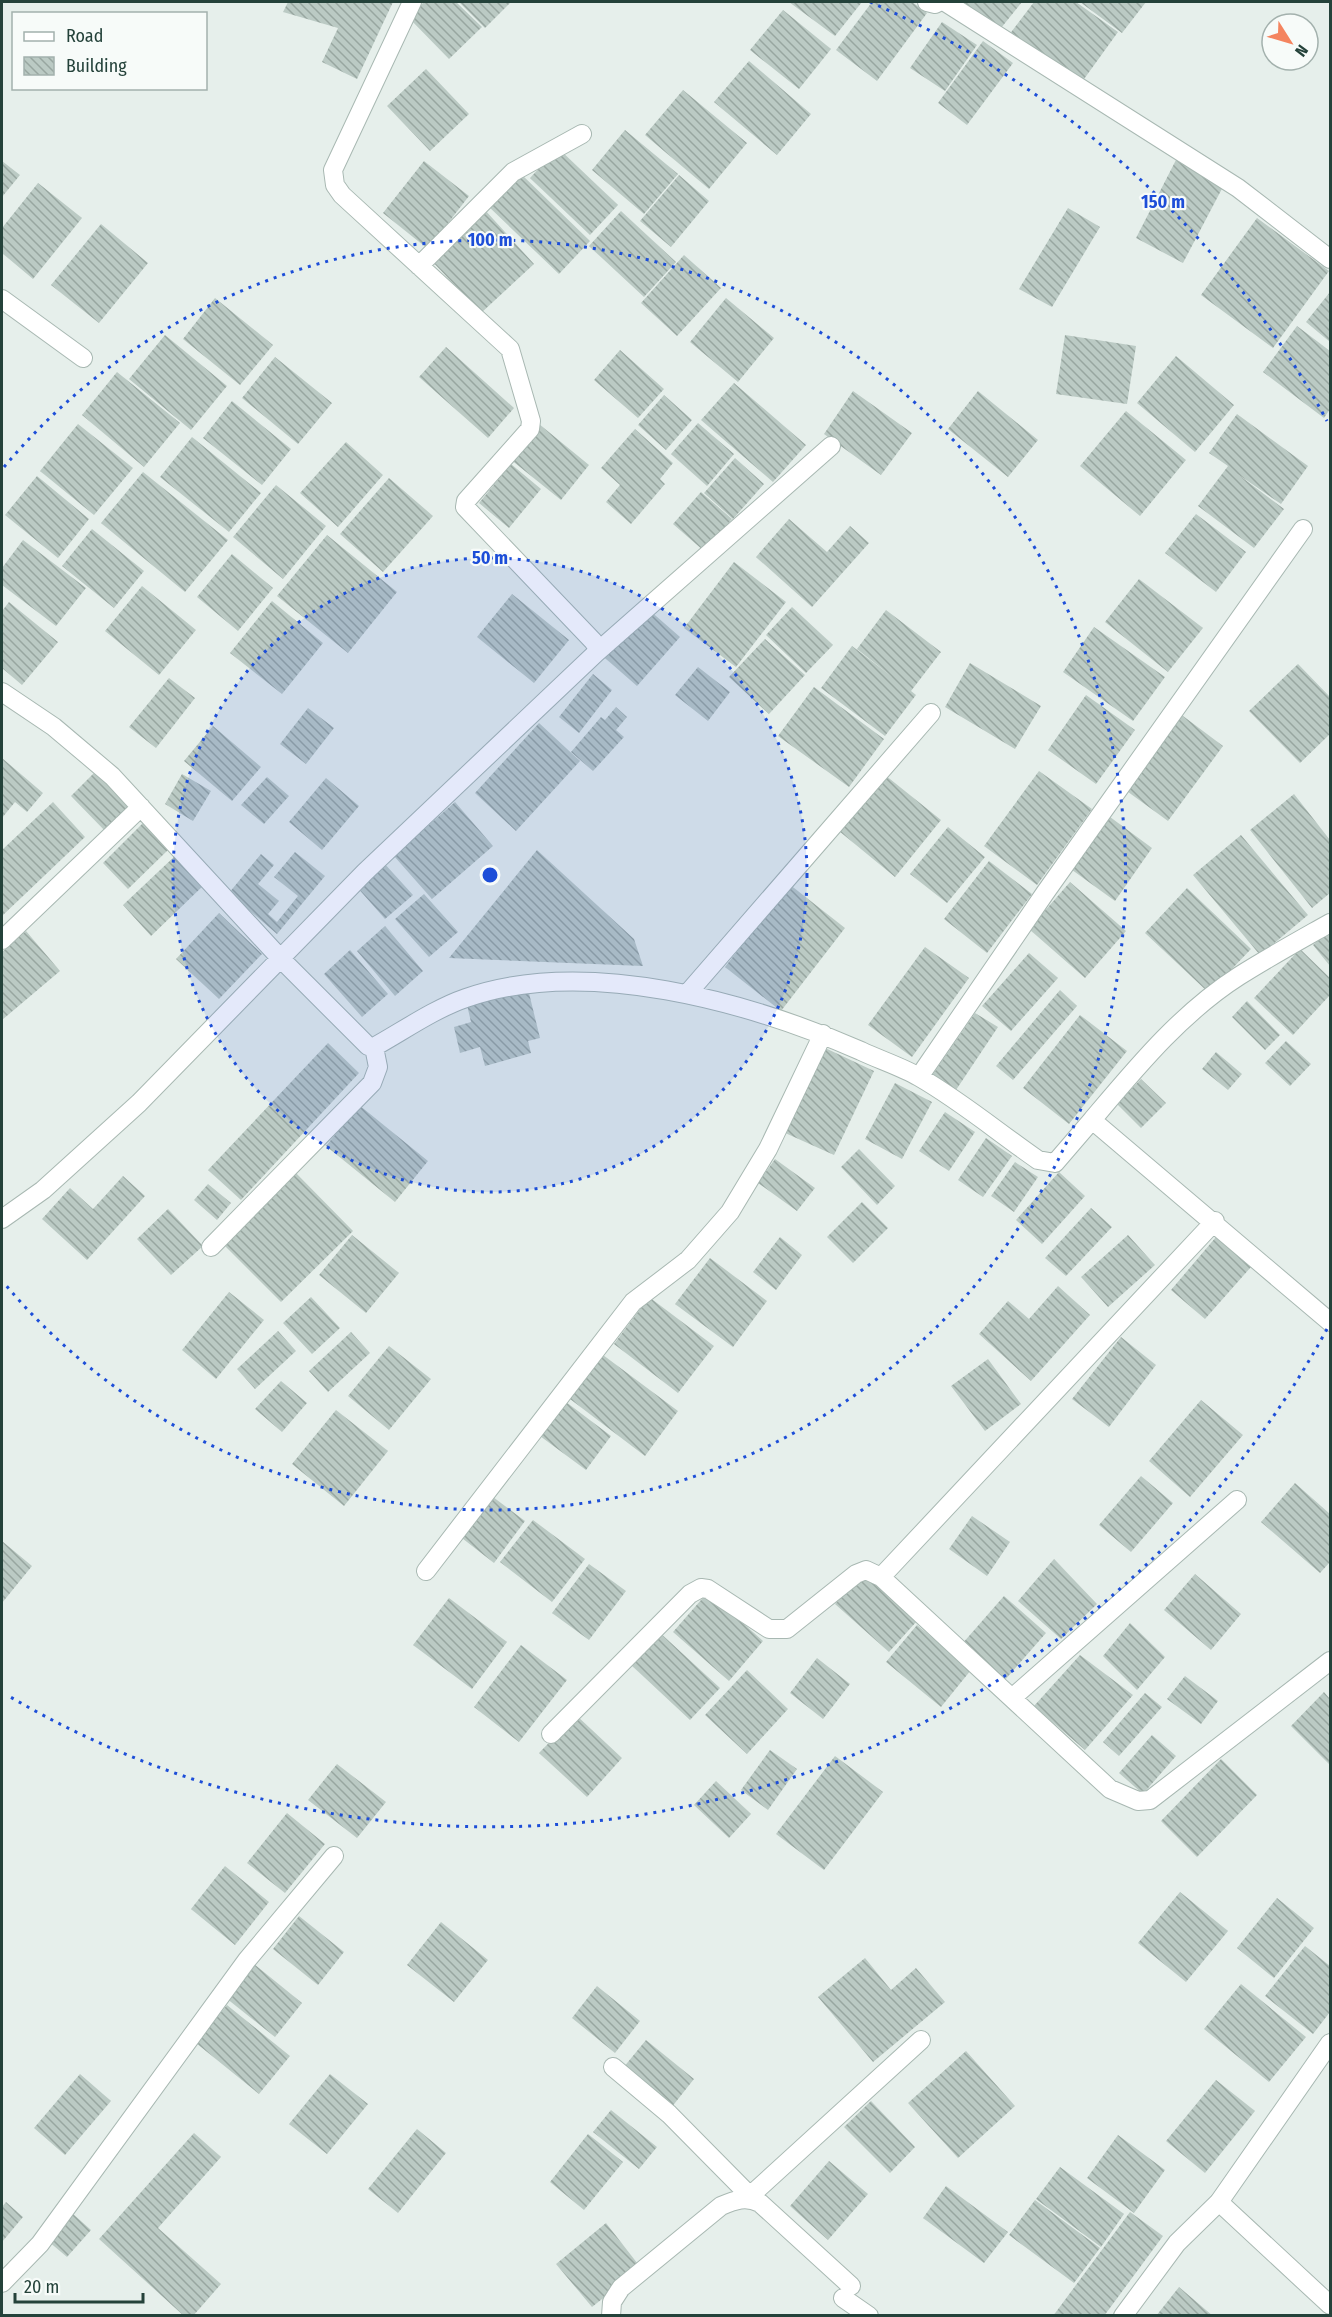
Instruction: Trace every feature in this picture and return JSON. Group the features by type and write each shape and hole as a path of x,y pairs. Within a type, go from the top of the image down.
{"street":[{"path":"412,2 333,170 333,178 342,195 510,349 531,421 527,433 466,501 466,511 594,641 597,647 596,653"},
{"path":"927,2 935,4 939,2"},
{"path":"945,2 1238,188 1330,259"},
{"path":"420,266 513,172 582,134"},
{"path":"2,298 83,358"},
{"path":"2,1219 43,1190 139,1103 365,872 596,653 831,446"},
{"path":"919,1077 1303,529"},
{"path":"2,692 54,727 112,776 360,1041 374,1047"},
{"path":"687,994 931,713"},
{"path":"2,940 141,807"},
{"path":"374,1047 464,999 506,987 550,981 665,988 731,1005 823,1034 919,1077 1038,1160 1049,1164 1054,1163 1141,1061 1187,1017 1238,976 1330,923"},
{"path":"426,1571 633,1302 688,1260 730,1212 768,1149 823,1034"},
{"path":"212,1247 372,1083 378,1066 374,1047"},
{"path":"1092,1120 1215,1221 1330,1322"},
{"path":"881,1577 1215,1221"},
{"path":"1012,1698 1237,1500"},
{"path":"551,1734 690,1594 701,1588 708,1589 769,1629 787,1629 862,1570 871,1570 881,1577 1110,1789 1137,1801 1150,1800 1330,1661"},
{"path":"2,2283 40,2244 247,1960 333,1856"},
{"path":"611,2316 612,2302 621,2288 712,2214 736,2199 752,2198 921,2040"},
{"path":"1123,2316 1177,2243 1219,2202 1330,2043"},
{"path":"613,2067 669,2114 869,2316"},
{"path":"1219,2202 1330,2305"}],"building":[{"path":"288,2 393,2 357,79 322,62 338,28 283,12"},
{"path":"424,2 456,2 482,27 449,59 408,17"},
{"path":"459,2 511,2 485,28"},
{"path":"789,2 862,2 835,36"},
{"path":"872,2 912,2 927,13 877,81 836,50"},
{"path":"956,2 1022,2 997,33"},
{"path":"1034,2 1076,2 1118,32 1079,86 1009,35"},
{"path":"1080,2 1146,2 1122,33"},
{"path":"783,10 831,49 799,89 750,50"},
{"path":"942,22 977,45 945,91 910,68"},
{"path":"983,41 1013,63 967,125 938,103"},
{"path":"749,61 811,114 777,155 714,102"},
{"path":"426,69 469,114 430,151 387,106"},
{"path":"683,90 747,143 709,189 645,135"},
{"path":"625,130 678,174 644,214 592,170"},
{"path":"558,148 618,205 590,235 530,178"},
{"path":"1177,158 1225,183 1183,263 1136,238"},
{"path":"2,161 20,175 2,197"},
{"path":"424,161 469,196 428,249 383,213"},
{"path":"519,172 590,241 559,274 487,205"},
{"path":"679,175 709,201 671,247 640,221"},
{"path":"38,183 82,218 33,279 2,253 2,228"},
{"path":"1068,208 1100,227 1052,307 1019,289"},
{"path":"484,209 534,264 481,313 430,259"},
{"path":"621,211 676,262 644,297 589,246"},
{"path":"1257,218 1329,271 1273,348 1201,295"},
{"path":"101,224 148,263 99,323 51,285"},
{"path":"684,255 721,288 677,336 641,303"},
{"path":"1330,292 1330,342 1306,322"},
{"path":"215,298 273,345 240,385 183,339"},
{"path":"726,298 774,338 738,382 690,342"},
{"path":"1297,326 1330,351 1330,409 1324,418 1263,372"},
{"path":"165,335 227,386 191,430 129,379"},
{"path":"1065,335 1136,346 1127,404 1056,394"},
{"path":"446,347 514,408 488,438 419,377"},
{"path":"620,350 664,389 638,418 594,380"},
{"path":"1176,356 1234,405 1195,452 1137,403"},
{"path":"275,357 332,403 298,444 242,398"},
{"path":"117,372 180,423 144,467 82,415"},
{"path":"734,383 806,445 773,482 701,420"},
{"path":"853,391 912,433 881,475 824,434"},
{"path":"978,391 1038,440 1008,477 948,429"},
{"path":"664,395 692,420 666,450 638,425"},
{"path":"232,401 291,449 262,485 203,438"},
{"path":"1126,411 1186,460 1140,516 1080,466"},
{"path":"1237,414 1308,466 1281,504 1236,473 1284,509 1254,548 1198,506 1228,466 1209,453"},
{"path":"698,423 734,454 707,486 671,454"},
{"path":"78,424 133,468 94,515 40,471"},
{"path":"539,424 589,465 561,500 510,459"},
{"path":"635,429 673,463 660,479 665,484 631,524 606,502 620,485 601,468"},
{"path":"192,437 261,493 229,532 160,477"},
{"path":"346,442 383,475 338,527 300,493"},
{"path":"735,458 764,484 733,519 704,493"},
{"path":"511,464 541,489 509,528 479,503"},
{"path":"143,472 228,540 185,592 101,523"},
{"path":"37,476 89,519 58,558 5,515"},
{"path":"389,478 433,516 383,572 340,534"},
{"path":"276,485 326,526 283,579 233,537"},
{"path":"701,492 732,519 704,551 673,524"},
{"path":"1196,514 1246,552 1216,592 1165,553"},
{"path":"789,519 827,552 850,526 869,543 812,607 756,557"},
{"path":"92,529 144,571 114,608 62,566"},
{"path":"327,535 397,592 348,653 277,596"},
{"path":"23,540 86,588 56,626 2,585 2,568"},
{"path":"232,554 273,588 238,631 197,597"},
{"path":"734,562 786,602 736,667 684,628"},
{"path":"1139,579 1203,628 1168,672 1105,622"},
{"path":"142,586 196,630 159,675 105,631"},
{"path":"512,594 569,640 534,683 477,637"},
{"path":"272,601 323,643 282,694 230,653"},
{"path":"9,602 58,642 22,685 2,668 2,611"},
{"path":"792,607 833,645 806,673 766,635"},
{"path":"648,609 680,637 637,686 605,658"},
{"path":"886,610 941,652 911,691 916,695 885,736 821,688 852,646 895,679 857,649"},
{"path":"1094,627 1165,677 1133,721 1063,672"},
{"path":"765,639 805,675 769,714 729,677"},
{"path":"970,663 1041,706 1015,749 945,707"},
{"path":"1298,664 1330,697 1330,734 1300,763 1249,711"},
{"path":"698,667 730,692 708,721 675,695"},
{"path":"593,674 612,690 579,733 559,717"},
{"path":"169,678 195,698 156,748 129,727"},
{"path":"814,687 884,739 849,787 778,736"},
{"path":"1086,695 1135,730 1096,784 1048,750"},
{"path":"616,707 627,717 616,730 624,737 593,771 571,752 601,717 605,720"},
{"path":"308,708 334,728 306,764 280,744"},
{"path":"1179,713 1223,746 1168,821 1124,789"},
{"path":"539,723 580,761 516,831 475,793"},
{"path":"213,726 261,767 232,801 184,761"},
{"path":"2,758 43,793 27,812 15,802 2,818"},
{"path":"97,770 133,807 107,833 71,796"},
{"path":"1039,771 1092,809 1037,885 984,846"},
{"path":"182,774 211,791 193,821 165,804"},
{"path":"885,775 941,820 895,877 839,831"},
{"path":"267,777 289,796 264,824 241,805"},
{"path":"326,778 359,806 322,850 289,822"},
{"path":"1294,794 1330,840 1330,893 1312,908 1250,830"},
{"path":"53,802 85,837 2,916 2,850"},
{"path":"455,802 493,846 432,899 394,856"},
{"path":"1106,814 1152,848 1115,901 1068,867"},
{"path":"143,823 168,850 128,889 103,863"},
{"path":"948,827 985,857 947,903 910,874"},
{"path":"1241,835 1308,915 1260,955 1193,875"},
{"path":"537,850 634,939 643,966 449,958"},
{"path":"295,852 325,876 277,934 229,893 261,854 274,865 258,884 279,901 268,914 277,922 298,896 274,877"},
{"path":"176,855 204,885 151,936 123,905"},
{"path":"989,861 1032,894 987,953 944,919"},
{"path":"383,862 413,895 385,919 356,886"},
{"path":"1070,882 1126,931 1085,978 1029,929"},
{"path":"789,884 845,928 781,1011 725,967"},
{"path":"1187,888 1251,949 1209,993 1145,933"},
{"path":"424,894 458,932 429,957 395,919"},
{"path":"219,913 262,954 219,999 176,959"},
{"path":"385,926 423,971 395,996 357,951"},
{"path":"1330,930 1330,966 1313,945"},
{"path":"26,931 60,971 2,1020 2,952"},
{"path":"925,947 969,978 912,1057 868,1025"},
{"path":"1300,949 1330,978 1330,995 1293,1035 1254,998"},
{"path":"350,950 388,994 362,1017 324,974"},
{"path":"1029,953 1058,978 1011,1031 982,1006"},
{"path":"528,989 540,1038 528,1041 531,1053 485,1066 480,1047 460,1053 454,1027 471,1022 467,1005"},
{"path":"1060,990 1077,1006 1013,1080 996,1066"},
{"path":"1247,1001 1280,1035 1265,1050 1232,1017"},
{"path":"975,1013 998,1027 954,1093 931,1077"},
{"path":"1080,1015 1127,1051 1069,1124 1023,1088"},
{"path":"1286,1041 1311,1064 1290,1086 1265,1063"},
{"path":"328,1043 359,1073 241,1200 208,1170"},
{"path":"823,1047 874,1071 834,1155 783,1132"},
{"path":"1216,1052 1242,1074 1228,1090 1202,1069"},
{"path":"1141,1079 1166,1103 1141,1128 1117,1104"},
{"path":"895,1083 932,1102 902,1159 865,1139"},
{"path":"359,1105 428,1161 395,1202 326,1146"},
{"path":"945,1112 975,1132 949,1171 919,1151"},
{"path":"986,1138 1012,1156 983,1197 958,1180"},
{"path":"859,1149 895,1186 877,1205 841,1167"},
{"path":"775,1159 815,1188 797,1211 758,1183"},
{"path":"1015,1162 1038,1177 1014,1212 991,1196"},
{"path":"293,1170 353,1231 281,1302 221,1242"},
{"path":"1059,1172 1085,1196 1042,1244 1016,1220"},
{"path":"123,1176 145,1196 87,1260 42,1219 70,1188 93,1209"},
{"path":"208,1184 231,1203 217,1220 194,1200"},
{"path":"862,1202 888,1228 853,1263 827,1237"},
{"path":"1091,1208 1112,1227 1066,1276 1045,1258"},
{"path":"168,1209 203,1246 171,1275 137,1239"},
{"path":"352,1235 399,1273 366,1313 319,1275"},
{"path":"1128,1235 1155,1265 1108,1307 1081,1277"},
{"path":"780,1237 802,1255 776,1290 753,1272"},
{"path":"1216,1237 1251,1267 1205,1319 1171,1290"},
{"path":"710,1258 767,1301 733,1347 675,1304"},
{"path":"1058,1286 1090,1315 1031,1381 979,1334 1008,1301 1029,1319"},
{"path":"229,1292 264,1320 216,1379 182,1350"},
{"path":"311,1297 340,1328 312,1354 283,1323"},
{"path":"649,1297 714,1346 678,1393 614,1344"},
{"path":"278,1331 296,1351 255,1389 237,1369"},
{"path":"351,1332 370,1353 328,1392 309,1371"},
{"path":"1121,1337 1156,1365 1109,1427 1072,1399"},
{"path":"389,1346 431,1379 389,1430 348,1396"},
{"path":"603,1355 678,1411 645,1456 570,1399"},
{"path":"988,1359 1021,1404 985,1431 951,1386"},
{"path":"281,1381 307,1403 282,1432 255,1409"},
{"path":"1201,1400 1243,1435 1190,1497 1149,1461"},
{"path":"566,1402 611,1436 586,1470 540,1436"},
{"path":"336,1410 388,1451 344,1506 292,1464"},
{"path":"1141,1476 1173,1503 1131,1552 1099,1525"},
{"path":"1295,1483 1330,1514 1330,1562 1320,1573 1261,1522"},
{"path":"489,1494 525,1521 494,1563 458,1535"},
{"path":"972,1516 1010,1542 987,1576 949,1549"},
{"path":"533,1520 585,1559 552,1602 500,1562"},
{"path":"2,1541 32,1566 2,1603"},
{"path":"1054,1559 1097,1604 1061,1639 1018,1601"},
{"path":"589,1564 626,1591 589,1640 552,1613"},
{"path":"863,1572 917,1621 889,1652 835,1604"},
{"path":"1195,1574 1241,1614 1211,1650 1164,1610"},
{"path":"708,1592 763,1641 729,1681 673,1632"},
{"path":"1004,1596 1046,1633 1004,1681 962,1644"},
{"path":"449,1598 507,1642 472,1689 413,1645"},
{"path":"1130,1623 1165,1657 1137,1690 1103,1656"},
{"path":"917,1625 971,1670 941,1707 886,1662"},
{"path":"658,1631 720,1688 690,1720 629,1663"},
{"path":"521,1645 567,1680 519,1742 474,1707"},
{"path":"1080,1655 1133,1695 1085,1750 1034,1706"},
{"path":"817,1658 850,1684 823,1719 790,1693"},
{"path":"747,1670 788,1709 747,1754 705,1715"},
{"path":"1185,1676 1218,1701 1201,1724 1167,1699"},
{"path":"1324,1692 1330,1699 1330,1765 1291,1726"},
{"path":"1145,1693 1162,1707 1119,1756 1103,1742"},
{"path":"576,1715 622,1758 587,1797 539,1753"},
{"path":"1152,1735 1176,1756 1143,1794 1119,1773"},
{"path":"770,1750 797,1769 768,1810 741,1790"},
{"path":"835,1756 883,1792 824,1870 776,1834"},
{"path":"1221,1759 1257,1795 1197,1857 1161,1821"},
{"path":"337,1764 386,1802 357,1838 308,1800"},
{"path":"716,1781 751,1814 729,1838 694,1805"},
{"path":"287,1813 325,1844 285,1893 247,1863"},
{"path":"225,1866 269,1902 235,1945 191,1909"},
{"path":"1180,1892 1228,1931 1186,1982 1138,1943"},
{"path":"1277,1898 1314,1928 1274,1978 1237,1948"},
{"path":"299,1916 344,1952 318,1985 273,1949"},
{"path":"441,1922 488,1960 454,2002 407,1965"},
{"path":"1305,1946 1330,1966 1330,2012 1313,2034 1265,1996"},
{"path":"865,1958 891,1990 916,1968 945,2002 873,2062 818,1997"},
{"path":"254,1964 302,2003 275,2037 226,1998"},
{"path":"1241,1984 1306,2037 1269,2082 1204,2029"},
{"path":"597,1986 640,2021 615,2053 572,2018"},
{"path":"227,2005 290,2056 259,2094 196,2043"},
{"path":"646,2040 694,2079 671,2108 623,2068"},
{"path":"966,2051 1015,2106 958,2158 908,2103"},
{"path":"80,2074 111,2101 65,2155 34,2128"},
{"path":"330,2074 368,2104 327,2154 289,2124"},
{"path":"1216,2080 1255,2111 1205,2173 1166,2141"},
{"path":"871,2101 915,2147 890,2173 844,2127"},
{"path":"611,2110 657,2147 639,2169 593,2132"},
{"path":"417,2129 446,2153 398,2213 368,2189"},
{"path":"194,2133 221,2157 158,2228 221,2284 193,2316 184,2316 99,2239"},
{"path":"588,2134 623,2162 584,2210 550,2182"},
{"path":"1118,2135 1165,2170 1134,2213 1087,2178"},
{"path":"829,2161 868,2194 828,2240 790,2206"},
{"path":"1060,2167 1124,2214 1101,2247 1036,2199"},
{"path":"946,2186 1008,2232 984,2263 923,2218"},
{"path":"1035,2200 1100,2248 1074,2283 1009,2235"},
{"path":"6,2202 23,2217 2,2242 2,2207"},
{"path":"1130,2212 1163,2236 1104,2316 1053,2316"},
{"path":"72,2213 91,2230 67,2257 48,2241"},
{"path":"606,2223 641,2268 592,2307 556,2264"},
{"path":"1179,2287 1213,2316 1156,2316"}]}
